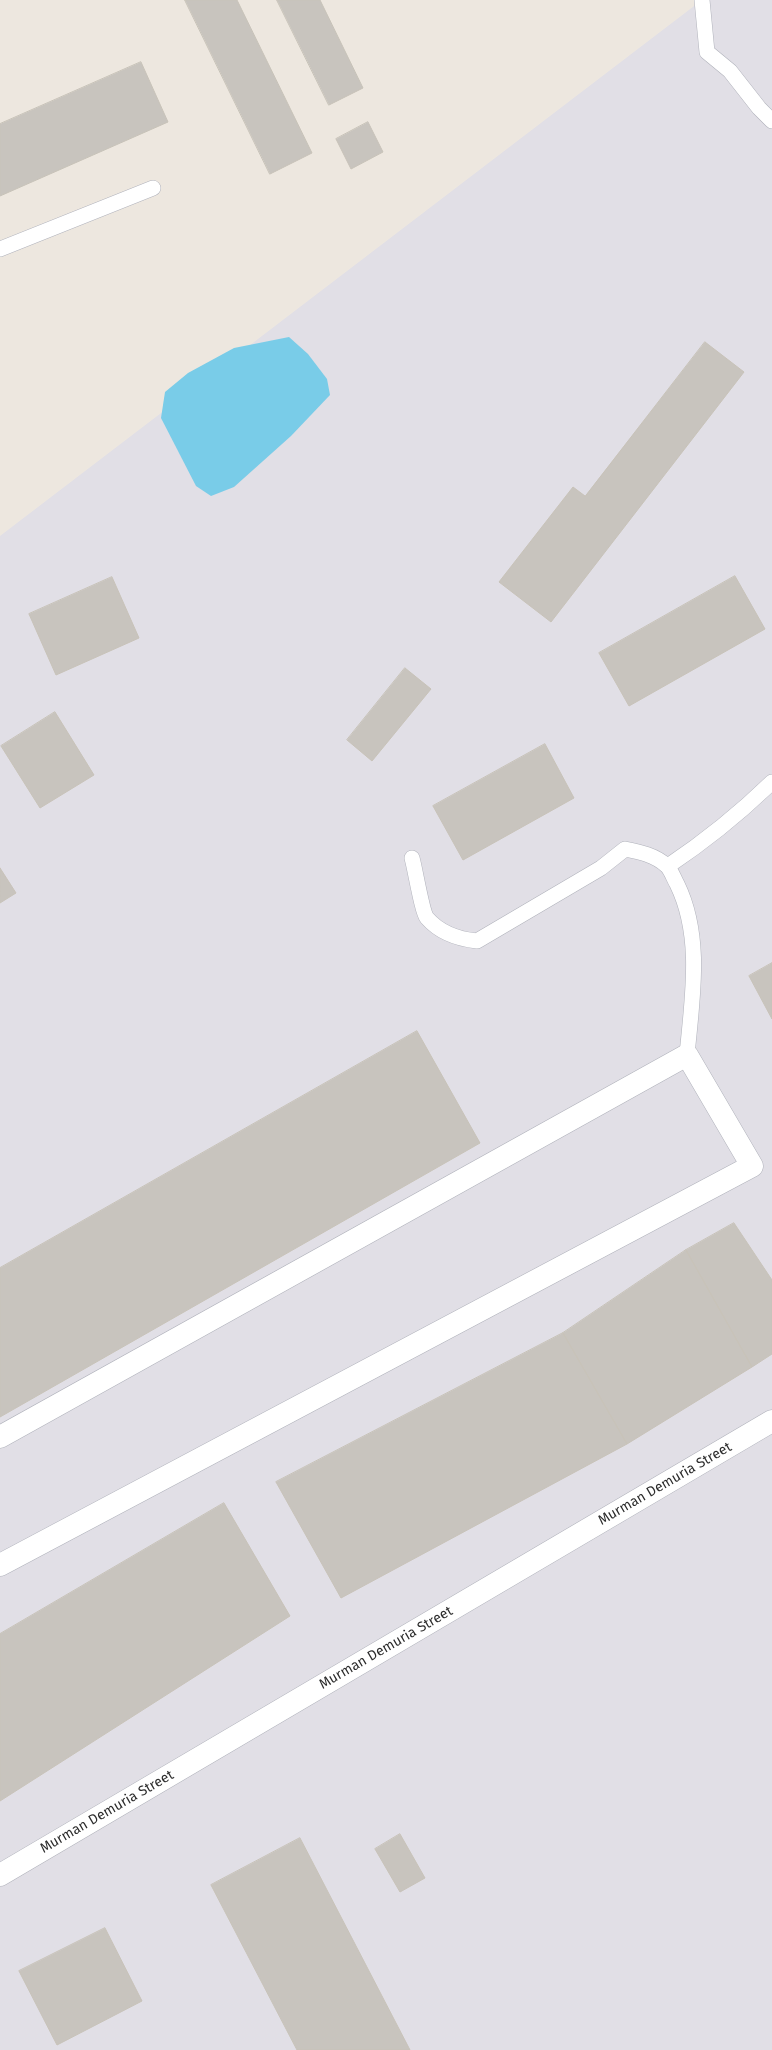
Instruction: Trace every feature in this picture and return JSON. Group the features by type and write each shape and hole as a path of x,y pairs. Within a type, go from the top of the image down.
{"street":[{"path":"0,1437 687,1055 752,1166 0,1565"},
{"name":"Murman Demuria Street","path":"0,1875 772,1422"}],"lane":[{"path":"702,0 706,52 730,71 759,108 772,121"},
{"path":"0,249 153,188"},
{"path":"668,866 709,839 743,810 772,782"},
{"path":"412,858 426,917 448,934 461,940 477,941 601,868 625,849 651,856 668,866 683,896 691,922 694,973 687,1055"}],"shaded area":[{"path":"702,0 772,0 772,2050 0,2050 0,536"}],"water":[{"path":"289,337 308,354 327,379 330,395 291,436 234,487 211,496 196,486 161,418 165,392 188,373 234,348"}],"building":[{"path":"185,0 237,0 312,153 270,174"},
{"path":"277,0 320,0 363,88 329,105"},
{"path":"141,62 168,122 0,196 0,124"},
{"path":"368,122 383,152 351,169 336,139"},
{"path":"705,342 744,372 551,622 499,582 573,487 585,496"},
{"path":"735,576 765,629 629,706 599,653"},
{"path":"112,577 139,638 56,675 29,614"},
{"path":"405,668 431,689 372,761 347,740"},
{"path":"55,712 94,775 40,808 1,746"},
{"path":"545,744 574,798 463,860 433,806"},
{"path":"0,868 16,893 0,903"},
{"path":"772,963 772,1019 749,976"},
{"path":"417,1031 480,1143 0,1417 0,1268"},
{"path":"734,1223 772,1280 772,1354 752,1367 686,1250"},
{"path":"686,1250 752,1367 627,1444 563,1333"},
{"path":"563,1333 627,1444 341,1598 276,1482"},
{"path":"224,1503 290,1616 0,1801 0,1634"},
{"path":"400,1834 425,1878 400,1892 375,1849"},
{"path":"300,1838 410,2050 297,2050 211,1885"},
{"path":"105,1928 142,2001 57,2045 19,1971"}]}
